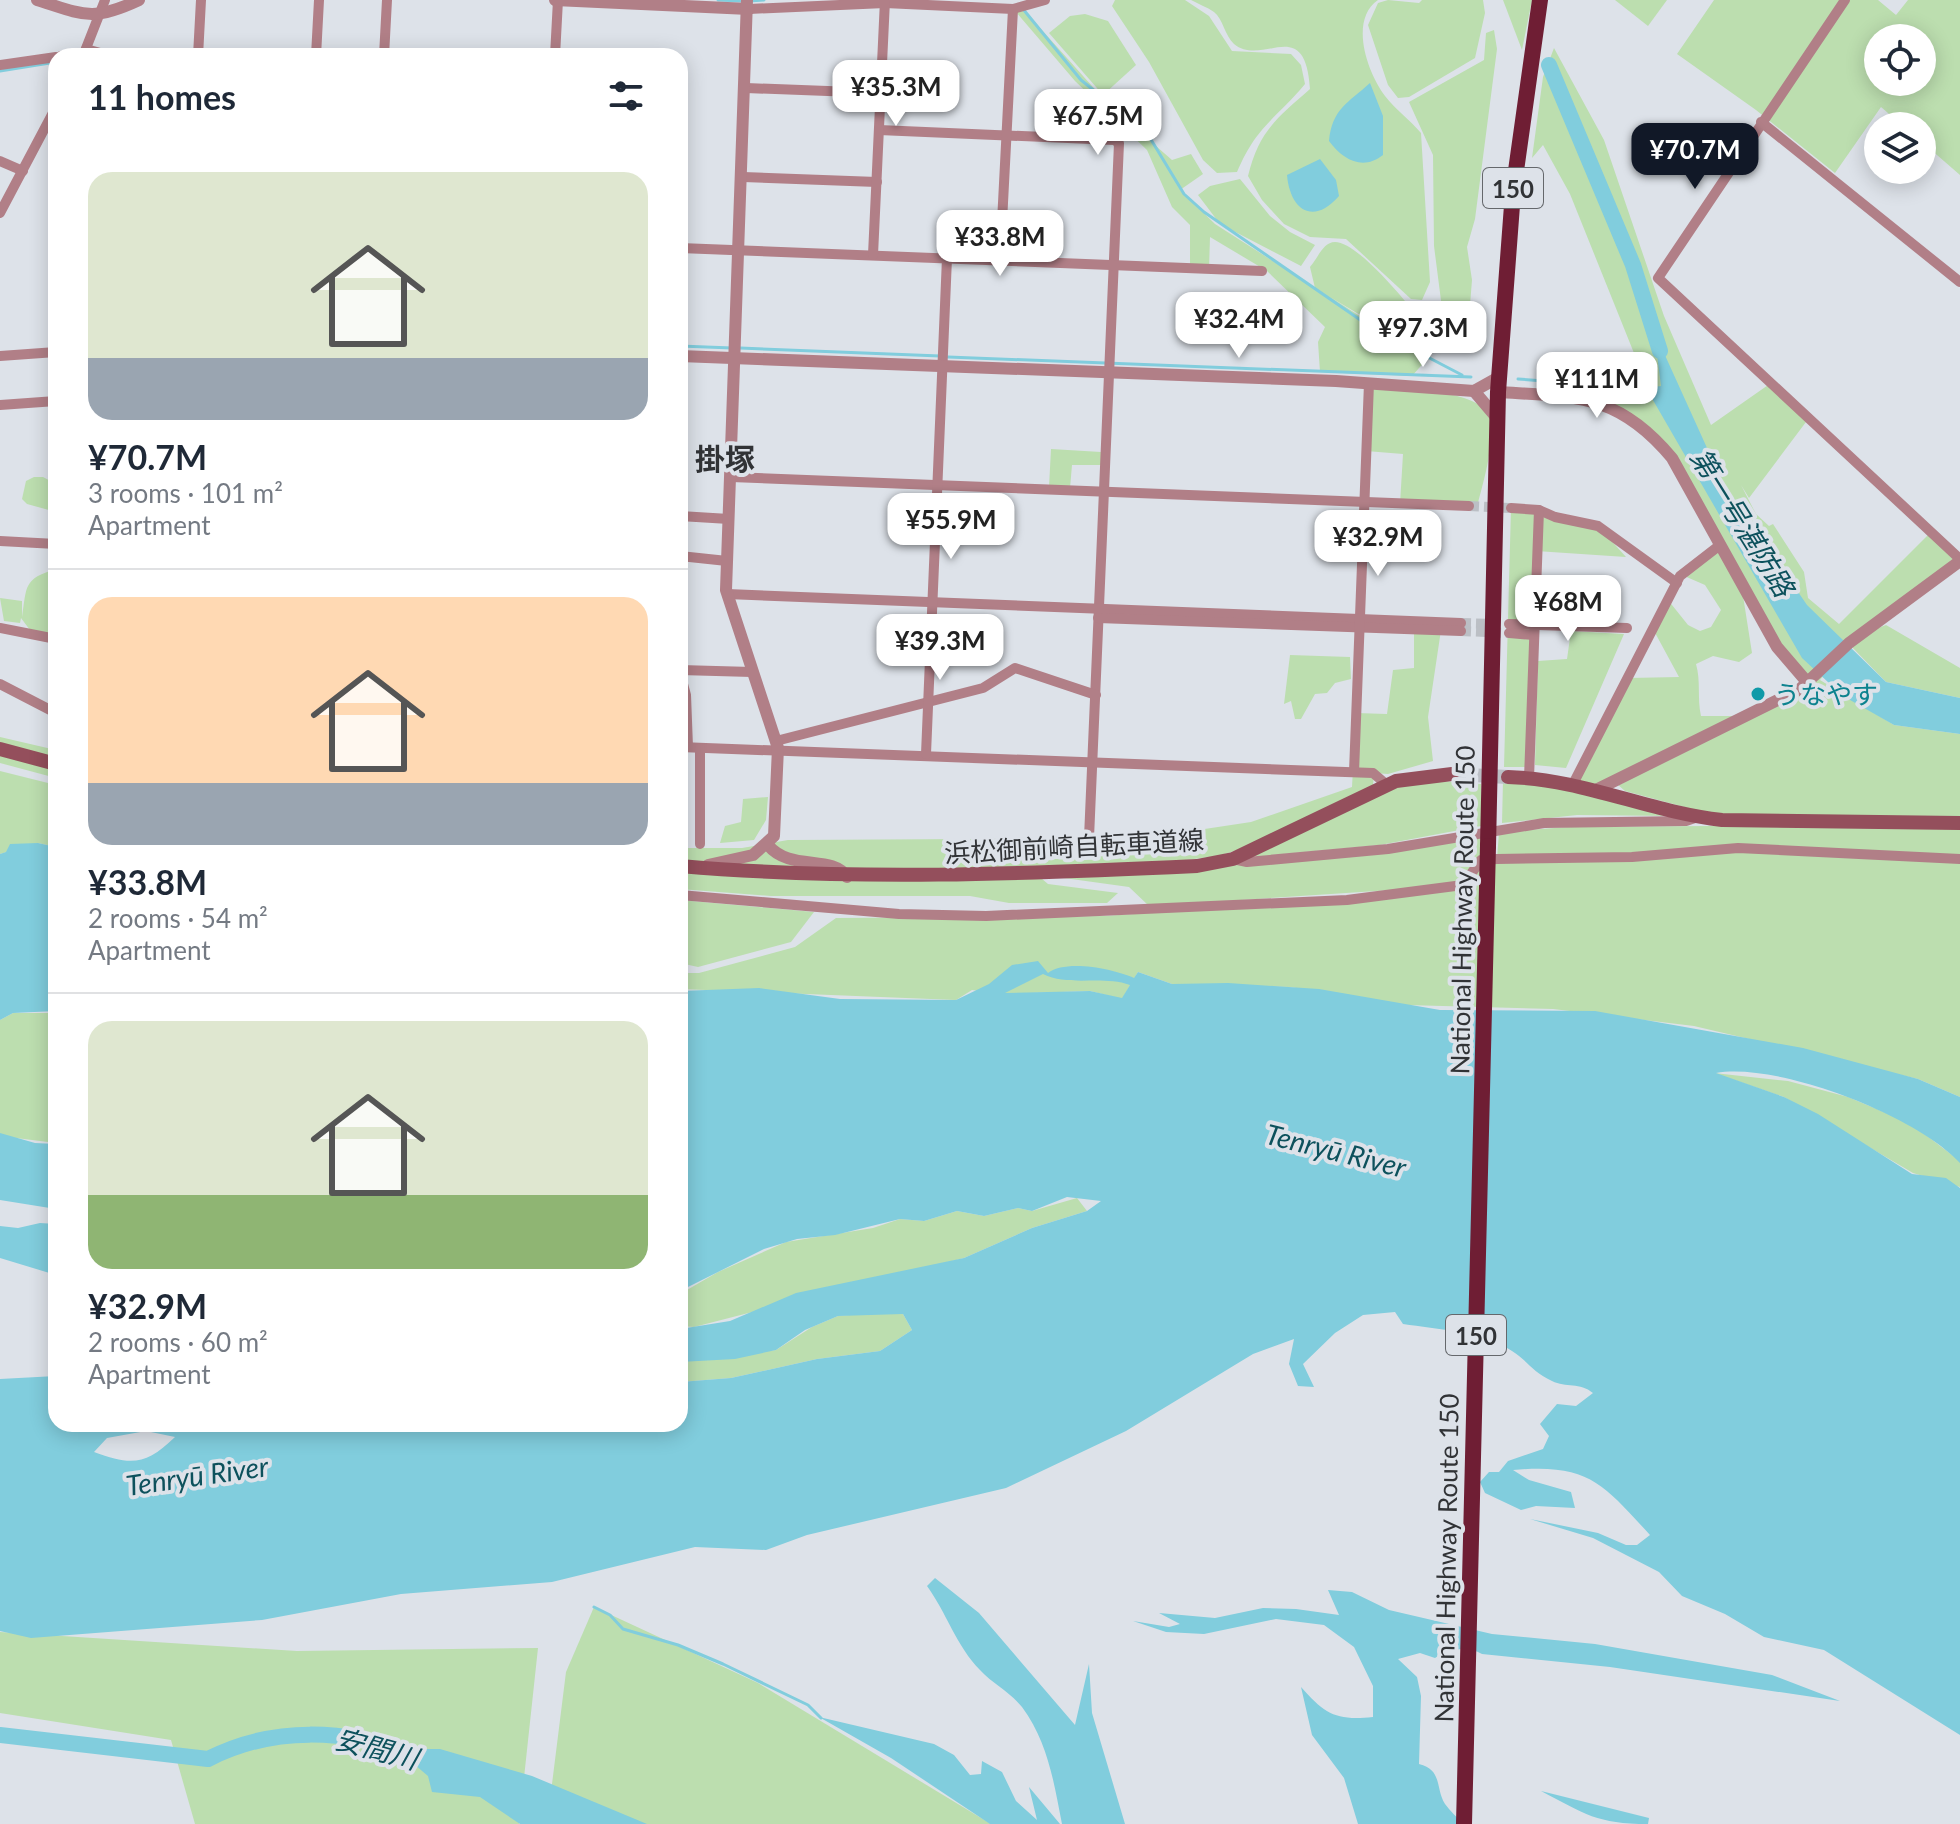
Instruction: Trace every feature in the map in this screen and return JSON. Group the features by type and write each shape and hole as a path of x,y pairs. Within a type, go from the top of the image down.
{"highway":[{"name":"National Highway Route 150","path":"1464,1824 1497,418 1513,192 1540,0"}],"main road":[{"path":"0,749 48,762"},
{"name":"浜松御前崎自転車道線","path":"688,866 847,877 1139,870 1233,859 1387,785 1414,777 1452,774"},
{"path":"1508,777 1598,789 1697,817 1960,823"}],"street":[{"path":"37,0 52,2 83,15 101,15 139,0"},
{"path":"87,48 105,0"},
{"path":"198,48 201,0"},
{"path":"316,48 319,0"},
{"path":"384,48 387,0"},
{"path":"555,48 556,0 748,4 885,1 1013,9 1045,0"},
{"path":"1598,789 1785,697 1807,682 1849,643 1960,560 1658,278 1845,0"},
{"path":"873,255 885,1"},
{"path":"699,867 753,855 768,845 774,836 777,744 727,594 748,4"},
{"path":"1000,261 1013,9"},
{"path":"0,65 48,58"},
{"path":"746,88 880,93"},
{"path":"1761,122 1960,282"},
{"path":"0,213 48,123"},
{"path":"879,130 1119,143 1089,838"},
{"path":"0,161 23,171"},
{"path":"743,177 877,182"},
{"path":"688,248 1262,271"},
{"path":"926,754 947,258"},
{"path":"0,356 48,353"},
{"path":"688,356 1369,383 1474,391 1499,384 1607,404 1635,420 1672,458 1777,647 1807,682"},
{"path":"1354,772 1369,383"},
{"path":"1474,391 1497,418"},
{"path":"0,405 48,402"},
{"path":"731,477 1469,506"},
{"path":"1511,508 1539,510 1555,517 1598,526 1677,583"},
{"path":"1529,778 1539,510"},
{"path":"688,516 729,519"},
{"path":"0,541 48,544"},
{"path":"1573,784 1677,583 1720,545"},
{"path":"688,557 727,561"},
{"path":"727,594 1461,627"},
{"path":"0,628 48,637"},
{"path":"1509,629 1627,628"},
{"path":"777,744 983,688 1015,668 1096,695"},
{"path":"688,671 752,672"},
{"path":"0,684 48,709"},
{"path":"688,747 777,744 926,754 1354,772 1379,775 1387,785"},
{"path":"700,748 700,844"},
{"path":"1233,859 1247,862 1340,855 1488,838 1544,823 1686,821 1697,817"},
{"path":"768,845 788,861 836,867 847,877"},
{"path":"688,896 899,914 995,916 1347,900 1463,885 1481,860 1632,857 1738,848 1960,859"}],"green space":[{"path":"1115,0 1185,0 1209,16 1232,51 1291,54 1301,65 1305,84 1259,133 1237,172 1217,173 1203,160 1149,62 1112,6"},
{"path":"1191,0 1378,0 1364,20 1367,60 1385,96 1421,133 1430,282 1422,300 1411,299 1346,239 1310,237 1284,224 1262,200 1248,176 1252,161 1271,126 1310,89 1306,66 1300,53 1291,48 1245,50 1234,44 1217,15"},
{"path":"1388,0 1419,3 1422,0 1483,0 1485,13 1475,58 1409,97 1398,98 1388,85 1368,25 1378,3"},
{"path":"1503,0 1532,0 1522,50"},
{"path":"1615,0 1667,0 1648,26"},
{"path":"1714,0 1878,0 1896,15 1908,0 1960,0 1960,175 1936,154 1936,112 1887,112 1881,107 1878,112 1864,112 1864,131 1835,173 1756,110 1677,54"},
{"path":"1024,10 1109,105 1172,160 1191,154 1203,174 1180,190 1215,224 1315,288 1310,267 1331,243 1346,245 1375,268 1436,342 1419,350 1330,297 1427,359 1412,376 1320,372 1318,342 1325,327 1267,271 1210,237 1209,269 1190,268 1190,225 1172,207 1147,150 1075,81 1016,12"},
{"path":"1085,14 1108,21 1136,65 1103,95 1049,33 1070,16"},
{"path":"1494,30 1497,49 1475,219 1467,247 1472,280 1470,305 1455,328 1443,316 1434,246 1433,155 1409,102 1484,60 1486,33"},
{"path":"1554,48 1604,140 1664,316 1711,425 1771,383 1809,418 1749,498 1741,485 1756,514 1769,526 1773,524 1804,572 1808,598 1839,624 1931,532 1960,559 1860,635 1886,625 1960,668 1960,698 1886,682 1849,644 1820,680 1894,725 1960,734 1960,822 1714,815 1625,791 1617,784 1741,719 1604,786 1576,780 1629,678 1679,677 1653,629 1668,600 1688,625 1700,631 1711,627 1721,610 1705,585 1682,575 1716,549 1731,562 1689,482 1661,444 1630,417 1571,397 1578,368 1640,368 1570,194 1543,145 1532,158 1543,77","holes":["1741,583 1776,644 1811,681 1746,716 1701,716 1696,664 1713,656 1739,662 1752,653"]},
{"path":"1240,179 1270,216 1290,232 1315,245 1301,266 1220,224 1198,195 1210,186"},
{"path":"1369,387 1437,392 1473,401 1484,409 1490,419 1491,441 1477,507 1459,502 1400,504 1403,454 1366,451"},
{"path":"1051,449 1101,452 1101,465 1072,465 1070,488 1049,487"},
{"path":"34,477 48,480 48,510 27,504 22,499 26,481"},
{"path":"1511,508 1598,526 1626,557 1536,551 1525,767 1504,767"},
{"path":"48,572 48,633 30,630 21,618 20,623 4,621 0,598 22,601 22,617 28,585 37,576"},
{"path":"1414,630 1441,630 1428,717 1433,761 1388,774 1374,773 1373,786 1247,847 1218,856 1041,878 1048,884 1118,893 1107,903 1009,903 970,896 771,896 688,890 688,848 742,848 788,840 1145,838 1251,822 1352,787 1356,713 1387,714 1393,670 1414,668"},
{"path":"1571,631 1624,634 1566,768 1535,765 1538,661 1567,659"},
{"path":"1290,655 1350,657 1351,679 1335,683 1327,693 1315,694 1301,719 1295,719 1291,701 1284,704"},
{"path":"0,737 48,748 48,776 0,763"},
{"path":"0,771 48,783 48,845 38,843 0,854"},
{"path":"1427,780 1481,784 1481,826 1380,845 1252,857 1389,789"},
{"path":"1503,781 1561,787 1675,816 1577,815 1502,823"},
{"path":"768,797 766,820 754,840 720,843 725,826 741,822 743,799"},
{"path":"1960,824 1960,1097 1918,1079 1694,1026 1553,1009 1406,1005 1290,987 1172,984 1138,972 1122,999 1090,991 1003,994 972,990 956,1000 688,989 688,973 699,973 795,947 836,918 1104,916 1357,899 1422,888 1149,906 1129,887 1064,878 1372,855 1483,836 1497,859 1499,832 1568,827"},
{"path":"688,901 814,912 791,942 698,967 688,965"},
{"path":"13,1013 48,1013 48,1142 0,1136 0,1020"},
{"path":"1714,1073 1788,1081 1848,1097 1910,1123 1960,1161 1960,1187 1913,1173 1784,1097"},
{"path":"1077,1198 1087,1211 1032,1228 964,1258 688,1327 688,1289 718,1272 786,1242 873,1228 900,1219 924,1221 957,1211 984,1216 1018,1208 1032,1211"},
{"path":"884,1312 903,1314 912,1330 880,1351 817,1359 731,1378 688,1381 688,1361 776,1350 812,1327 838,1316"},
{"path":"594,1607 758,1683 991,1824 547,1824 566,1672"},
{"path":"0,1632 297,1651 538,1648 519,1824 195,1824 171,1740 0,1713"}],"water":[{"path":"1370,83 1383,116 1383,155 1361,163 1347,158 1329,141 1337,114"},
{"path":"1320,159 1336,180 1339,196 1329,205 1312,212 1298,205 1287,175"},
{"path":"1654,331 1722,481 1807,605 1886,682 1960,698 1960,734 1894,725 1843,696 1802,658 1646,388 1661,386"},
{"path":"10,844 48,845 48,1011 13,1013 0,1020 0,854 6,852"},
{"name":"Tenryū River","path":"1038,961 1048,973 1078,966 1115,971 1134,978 1138,972 1172,984 1228,983 1319,989 1440,1010 1595,1011 1803,1048 1918,1079 1960,1097 1960,1163 1940,1145 1913,1128 1846,1096 1775,1076 1716,1073 1784,1097 1818,1114 1912,1174 1946,1178 1960,1188 1960,1735 1824,1650 1764,1637 1725,1614 1682,1596 1659,1572 1593,1538 1530,1519 1598,1533 1626,1545 1637,1545 1650,1535 1619,1502 1592,1481 1560,1470 1513,1470 1529,1480 1571,1492 1575,1508 1536,1506 1521,1510 1485,1493 1480,1482 1489,1472 1499,1472 1508,1461 1543,1449 1549,1436 1540,1424 1557,1404 1576,1406 1593,1393 1583,1387 1545,1378 1517,1355 1488,1339 1403,1324 1395,1312 1363,1315 1335,1333 1303,1364 1314,1387 1298,1386 1289,1364 1294,1339 1253,1354 1126,1431 1006,1488 807,1535 766,1550 695,1547 552,1582 401,1594 262,1620 31,1638 0,1631 0,1379 48,1376 48,1432 140,1432 107,1438 94,1452 129,1461 147,1458 175,1437 151,1432 688,1432 688,1381 731,1378 817,1359 880,1351 912,1330 903,1314 838,1316 805,1330 776,1350 735,1359 688,1362 688,1328 730,1321 796,1293 964,1258 1032,1228 1087,1211 1101,1201 1067,1197 1032,1211 1018,1208 984,1216 957,1211 924,1221 900,1219 835,1235 797,1239 764,1249 688,1287 688,991 759,988 840,999 956,1000 989,984 1012,965","holes":["1043,974 1053,978 1108,981 1130,985 1122,998 1090,991 1005,993"]},
{"path":"0,1133 48,1144 48,1208 0,1200"},
{"path":"48,1224 48,1273 0,1258 0,1226 18,1228"},
{"path":"935,1578 979,1613 1075,1725 1089,1664 1092,1713 1125,1824 1062,1824 1049,1763 1031,1720 1022,1707 985,1675 965,1651 927,1586"},
{"path":"1328,1590 1352,1592 1389,1610 1492,1634 1595,1644 1772,1675 1840,1701 1610,1667 1482,1654 1464,1649 1452,1650 1435,1658 1420,1653 1398,1659 1417,1677 1421,1696 1419,1764 1435,1775 1445,1804 1463,1824 1358,1824 1344,1778 1312,1735 1301,1687 1332,1714 1350,1718 1373,1717 1373,1686 1354,1647 1324,1625 1276,1619 1204,1634 1166,1632 1133,1621 1169,1627 1180,1624 1159,1613 1215,1618 1263,1608 1339,1615"},
{"path":"819,1717 934,1744 954,1755 970,1775 981,1774 982,1761 1002,1772 1016,1801 1037,1820 1029,1787 1060,1824 990,1824 891,1758"},
{"path":"396,1749 440,1749 532,1776 647,1824 520,1824 480,1797 432,1792 428,1776"},
{"path":"1541,1791 1649,1818 1648,1824 1603,1820"}],"waterway":[{"path":"718,0 742,1"},
{"path":"749,1 764,0"},
{"path":"1023,9 1081,80 1147,133 1184,194 1204,212 1372,328 1462,375"},
{"path":"0,71 48,63"},
{"name":"第一号湛防路","path":"1549,65 1633,265 1660,351"},
{"path":"688,346 732,348"},
{"path":"740,348 940,356"},
{"path":"948,357 1471,377"},
{"path":"1518,379 1649,389"},
{"path":"594,1607 610,1615 623,1629 678,1645 723,1664 808,1705 821,1718"},
{"name":"安間川","path":"0,1735 208,1759 233,1748 284,1736 336,1736 362,1740 413,1756"}],"tunnel":[{"path":"1469,506 1511,508"},
{"path":"1461,623 1499,624"},
{"path":"1461,631 1509,633"},
{"path":"1452,774 1508,777"}],"place":[{"name":"うなやす","path":"1758,694"}],"district":[{"name":"掛塚","path":"725,458"}]}
